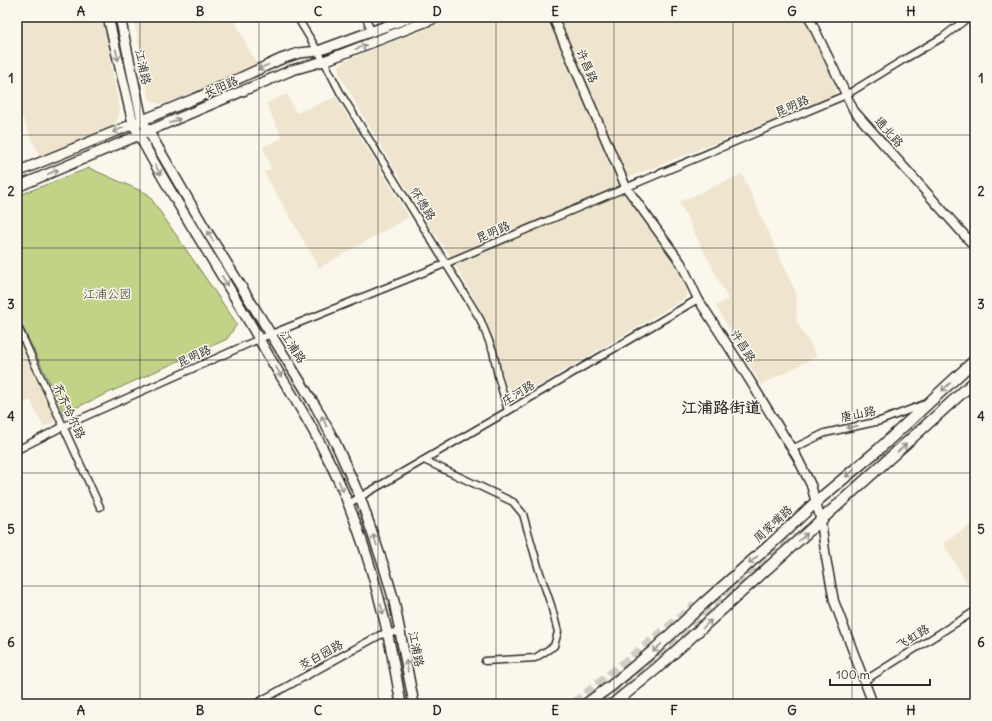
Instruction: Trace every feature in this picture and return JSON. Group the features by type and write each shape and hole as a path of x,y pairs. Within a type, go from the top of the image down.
{"main road":[{"name":"江浦路","path":"108,17 138,122 148,132 203,226 316,407 336,444 360,497 385,570 400,631 414,704"},
{"name":"江浦路","path":"120,17 138,122 139,136 167,186 250,321 259,339 312,427 338,480 371,567 388,633 401,704"},
{"name":"长阳路","path":"17,172 79,148 281,59 299,53 318,51 411,17"},
{"name":"长阳路","path":"17,187 292,70 324,61 438,17"},
{"name":"周家嘴路","path":"586,704 611,686 654,650 817,502 879,449 975,360"},
{"path":"613,704 656,669 975,381"}],"street":[{"name":"怀德路","path":"298,17 324,61 341,94 447,263 480,319 493,351 508,412"},
{"path":"366,17 371,32"},
{"name":"许昌路","path":"553,17 626,187 681,263 698,299 792,449 811,485 817,502 821,521 834,601 873,704"},
{"name":"通北路","path":"809,17 854,111 972,237 975,247"},
{"name":"昆明路","path":"17,450 64,426 259,339 447,263 846,95 943,37 969,17"},
{"name":"庄河路","path":"348,504 508,412 698,299"},
{"name":"齐齐哈尔路","path":"17,325 100,507"},
{"name":"唐山路","path":"792,449 825,433 880,421 929,402"},
{"path":"424,460 513,502 523,514 551,605 558,632 554,646 535,658 485,661"},
{"name":"飞虹路","path":"864,681 975,611"},
{"name":"茭白园路","path":"255,704 380,635 400,631"}],"shaded area":[{"path":"17,17 102,17 120,108 119,116 114,125 103,132 40,157 17,106"},
{"path":"233,17 258,65 165,104 159,104 154,102 148,96 134,18"},
{"path":"456,17 804,17 836,91 834,96 617,182 630,203 670,250 682,271 687,287 686,298 525,394 517,393 510,391 506,384 490,331 469,289 446,250 428,224 339,74 339,66 344,61"},
{"path":"287,94 296,113 336,97 409,217 319,268 264,172 271,169 263,147 282,138 266,103"},
{"path":"742,174 796,293 797,322 817,356 761,385 716,306 728,299 679,202"},
{"path":"17,335 59,420 43,427 30,400 17,407"},
{"path":"975,522 975,596 943,543"}],"green space":[{"name":"江浦公园","path":"89,168 148,194 237,324 227,339 64,413 17,315 17,196"}],"tunnel":[{"path":"601,704 651,665 796,536"},
{"path":"574,704 696,605"}],"district":[{"name":"江浦路街道","path":"721,407"}]}
